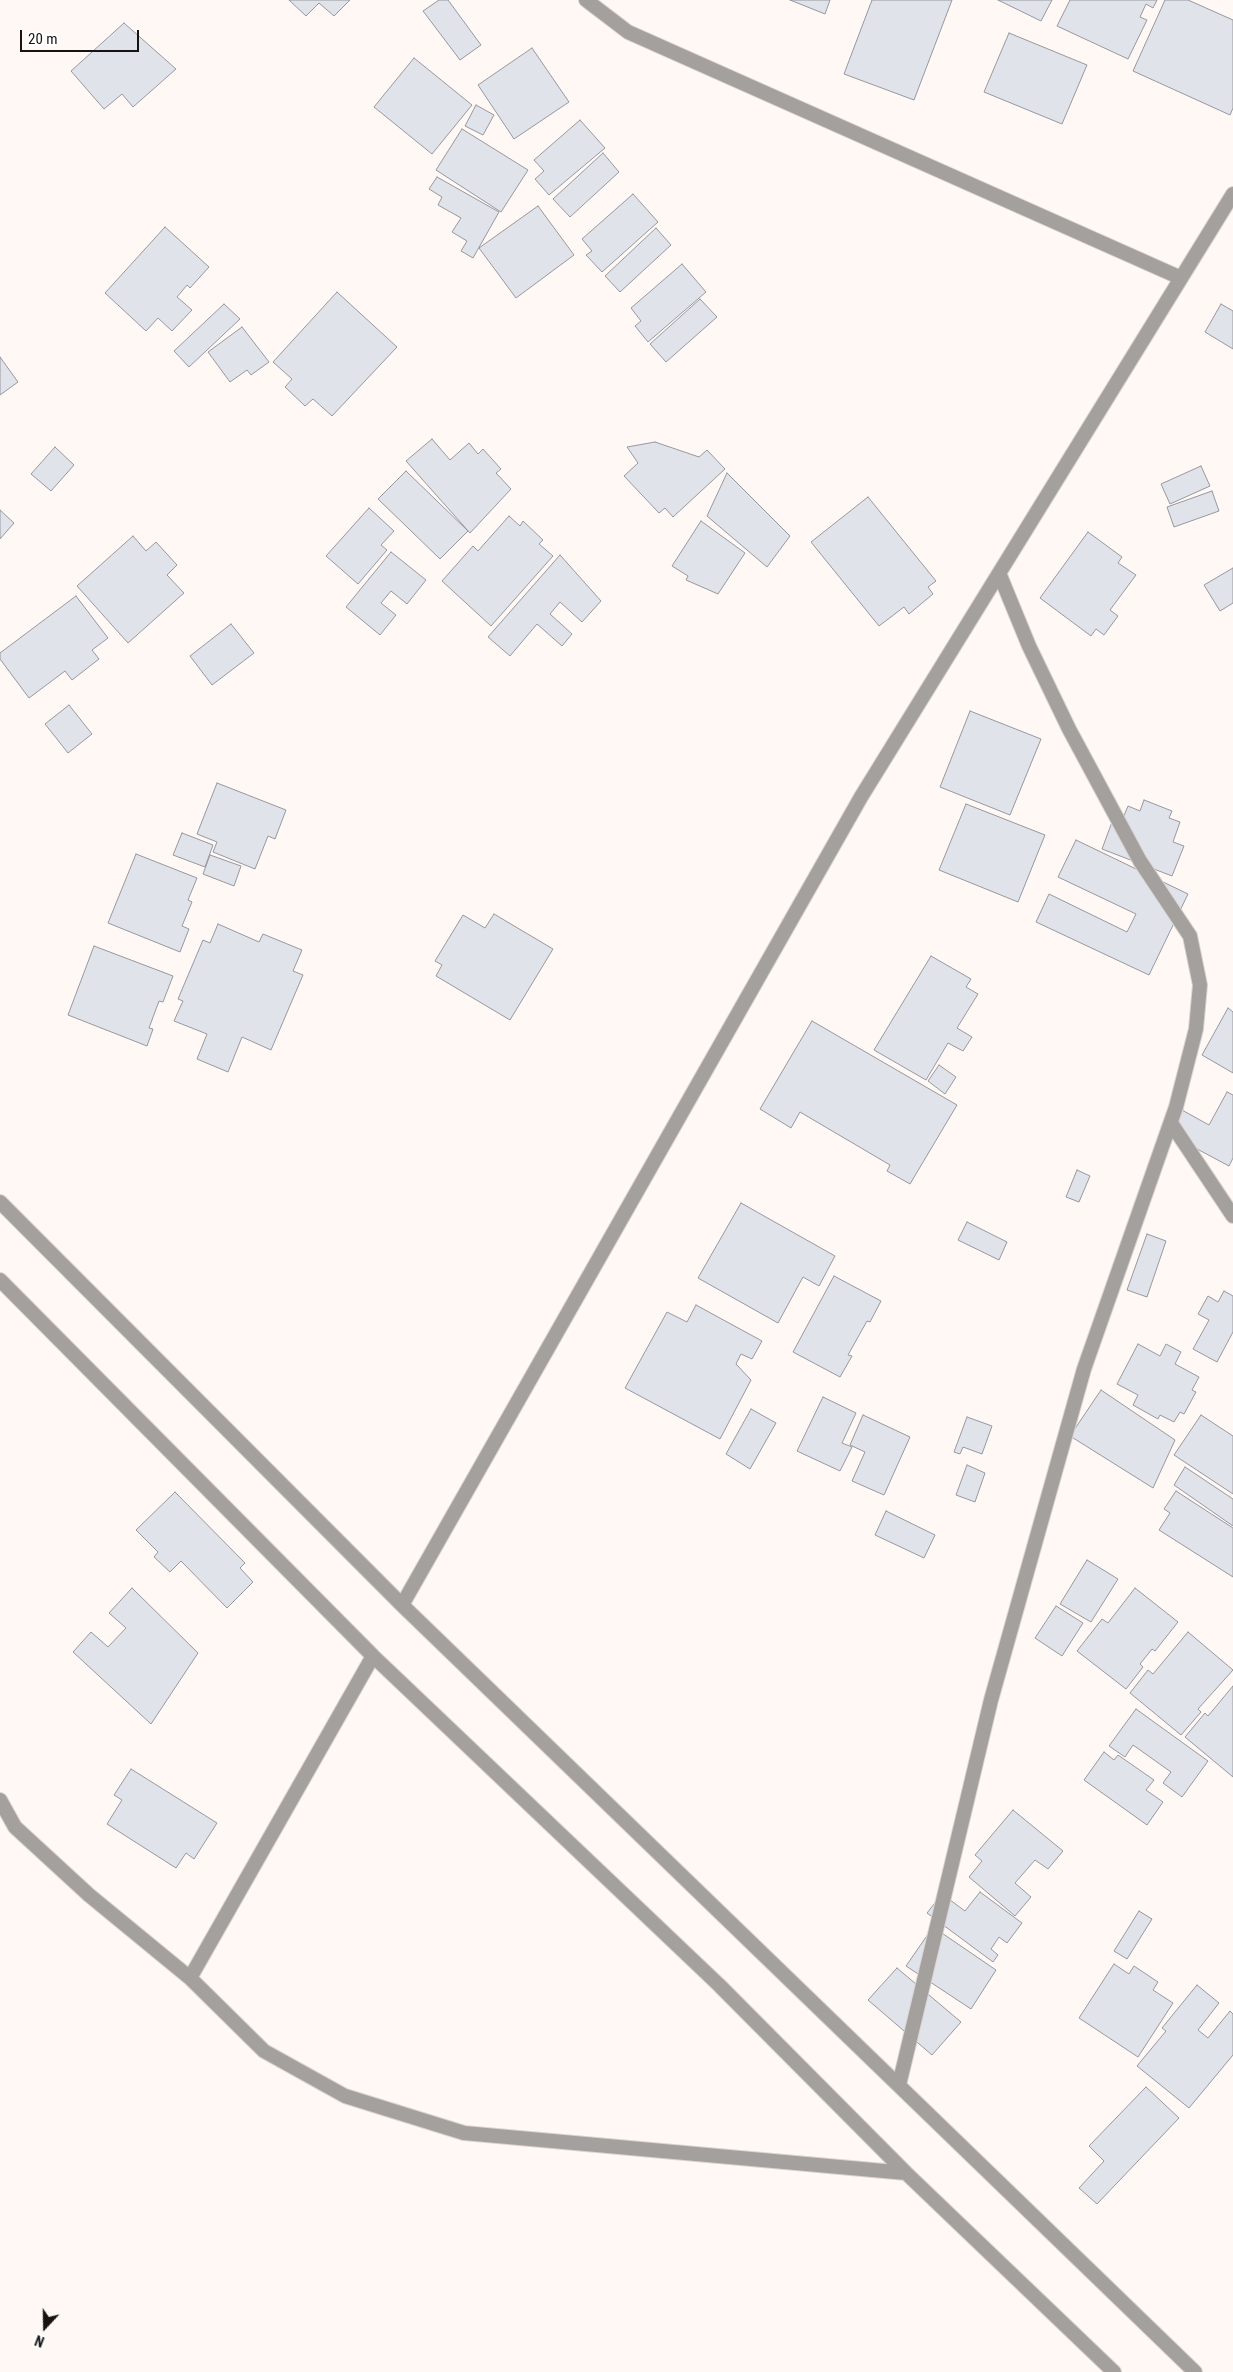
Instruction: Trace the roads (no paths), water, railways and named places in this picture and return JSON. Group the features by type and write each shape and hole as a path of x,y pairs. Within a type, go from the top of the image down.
{"street":[{"path":"586,0 628,32 1180,278"},
{"path":"402,1605 861,797 1233,194"},
{"path":"899,2085 991,1700 1078,1388 1171,1123 1196,1029 1200,985 1190,936 1140,861 1069,729 1029,646 999,573"},
{"path":"1171,1123 1233,1216"},
{"path":"0,1202 402,1605 1195,2372"},
{"path":"0,1280 373,1656 719,1985 906,2173 1114,2372"},
{"path":"190,1978 373,1656"},
{"path":"0,1800 15,1827 89,1895 190,1978 264,2051 345,2096 464,2133 906,2173"}]}
